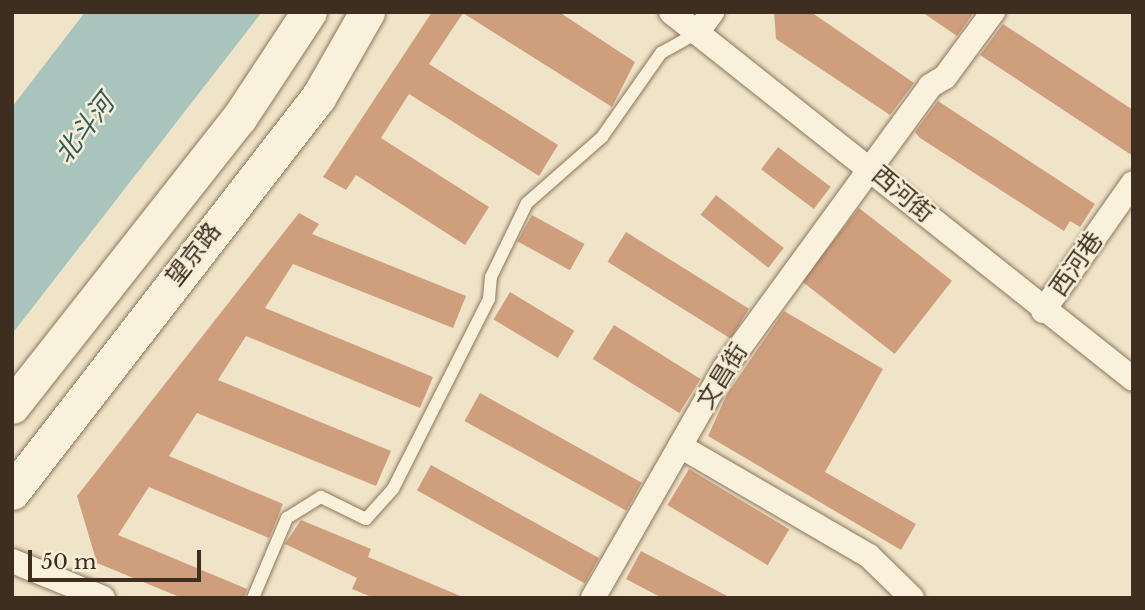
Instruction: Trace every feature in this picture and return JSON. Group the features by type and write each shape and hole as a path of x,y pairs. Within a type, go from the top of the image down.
{"main road":[{"name":"望京路","path":"12,406 239,118 309,12"},
{"name":"望京路","path":"12,492 318,98 368,12"}],"street":[{"name":"西河街","path":"671,12 872,169 1044,311 1133,379"},
{"path":"697,33 712,12"},
{"name":"文昌街","path":"593,598 724,369 872,169 993,12"},
{"name":"西河巷","path":"1044,311 1133,183"},
{"path":"680,446 869,556 912,598"},
{"path":"12,561 103,598"}],"lane":[{"path":"253,598 287,518 321,497 366,519 393,489 489,299 491,277 527,203 602,137 661,53 697,33"}],"water":[{"name":"北斗河","path":"85,12 262,12 12,334 12,107"}],"building":[{"path":"432,12 559,12 635,62 612,107 463,13 429,64 558,145 539,176 409,94 381,138 489,207 465,245 356,175 346,190 323,177"},
{"path":"774,12 811,12 914,83 890,115 776,39"},
{"path":"922,12 974,12 957,36"},
{"path":"1003,24 1133,110 1133,156 980,55"},
{"path":"938,101 1095,204 1080,227 1070,221 1064,231 920,138 915,132"},
{"path":"778,147 831,187 814,209 761,169"},
{"path":"716,195 784,248 768,268 701,215"},
{"path":"859,208 952,281 895,354 802,281"},
{"path":"299,213 319,224 312,234 466,296 453,328 293,264 265,308 433,377 420,408 246,336 218,380 391,451 376,486 197,413 169,456 283,504 269,538 149,487 118,535 247,589 244,598 182,598 97,563 77,496"},
{"path":"532,215 584,244 570,270 517,241"},
{"path":"626,232 749,309 730,339 607,262"},
{"path":"510,292 574,331 558,358 494,319"},
{"path":"784,311 883,369 825,472 916,524 901,550 708,436 727,394"},
{"path":"614,325 701,379 679,413 593,359"},
{"path":"480,393 642,483 626,511 464,421"},
{"path":"431,465 599,558 585,583 417,490"},
{"path":"689,469 789,529 768,565 667,505"},
{"path":"301,520 371,549 368,557 465,598 374,598 352,589 357,578 285,544"},
{"path":"641,551 731,598 662,598 626,579"}]}
